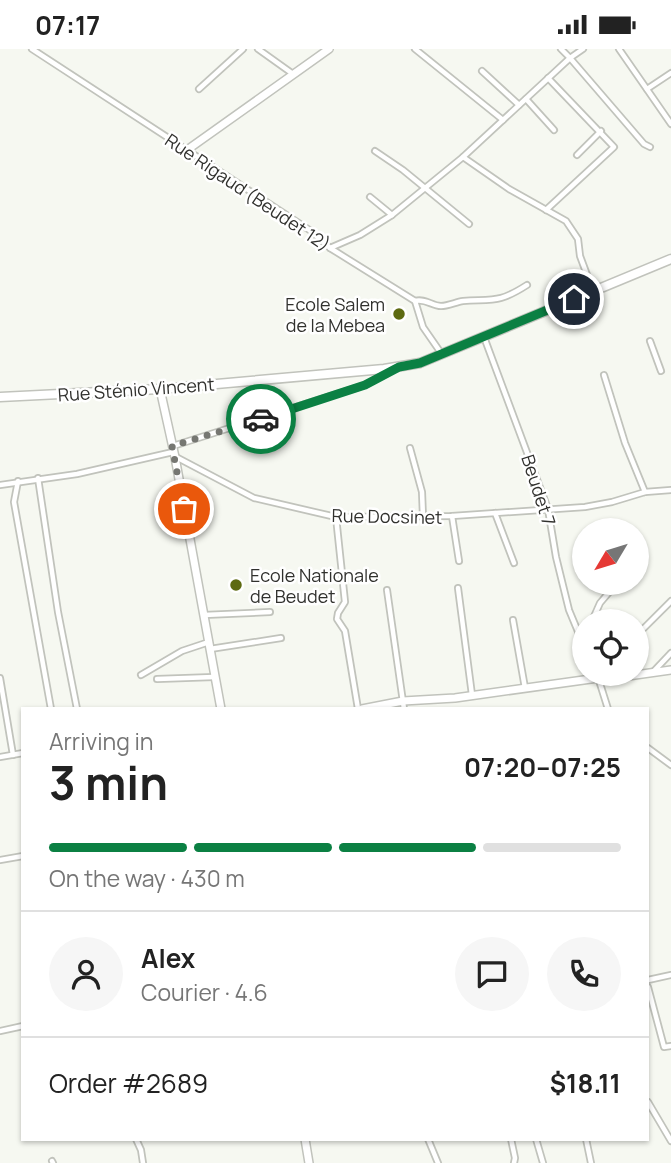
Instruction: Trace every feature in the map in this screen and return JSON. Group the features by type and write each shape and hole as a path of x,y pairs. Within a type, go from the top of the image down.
{"main road":[{"name":"Rue Sténio Vincent","path":"0,397 160,389 420,363 671,259"}],"street":[{"name":"Rue Rigaud (Beudet 12)","path":"32,49 311,231 330,249 415,301"},
{"path":"200,89 243,49"},
{"path":"258,49 293,74"},
{"path":"415,49 503,120"},
{"path":"561,49 644,144 650,147"},
{"path":"330,249 360,235 392,215 463,157 583,49"},
{"path":"619,49 671,124"},
{"path":"187,150 323,51"},
{"path":"482,71 519,105"},
{"path":"646,89 671,72"},
{"path":"546,211 613,149 613,144 548,78"},
{"path":"526,99 554,130"},
{"path":"577,155 601,131"},
{"path":"375,151 469,224"},
{"path":"463,157 566,221 578,239 580,256 593,291"},
{"path":"370,197 392,215"},
{"path":"441,354 423,327 415,301 422,299 440,306 466,301 494,301 514,294 527,285"},
{"name":"Beudet 7","path":"484,337 548,509 556,557 572,617"},
{"path":"650,341 661,372"},
{"path":"0,485 77,474 173,451 365,385 399,367"},
{"path":"604,375 625,443 645,492"},
{"path":"160,389 221,707"},
{"path":"410,448 422,492 423,517"},
{"name":"Rue Docsinet","path":"173,451 254,499 336,517 452,516 585,507 645,492 671,490"},
{"path":"38,478 58,612 77,707"},
{"path":"18,481 14,502 51,707"},
{"path":"495,513 514,563"},
{"path":"452,516 459,561"},
{"path":"336,517 345,602 337,619 345,631 360,707"},
{"path":"458,588 472,696"},
{"path":"387,590 404,705"},
{"path":"597,609 607,595"},
{"path":"649,623 671,601"},
{"path":"204,615 270,613"},
{"path":"513,620 525,688"},
{"path":"141,675 182,651 281,638"},
{"path":"653,673 671,653"},
{"path":"649,673 671,670"},
{"path":"157,679 215,677"},
{"path":"0,678 13,755"},
{"path":"382,707 572,680"},
{"path":"601,686 607,707"},
{"path":"649,749 671,765"},
{"path":"0,757 21,754"},
{"path":"0,860 21,856"},
{"path":"649,980 671,975"},
{"path":"649,991 664,1047 671,1046"},
{"path":"0,1031 21,1026"},
{"path":"649,1104 671,1141"},
{"path":"137,1141 143,1163"},
{"path":"305,1141 309,1163"},
{"path":"429,1141 438,1163"},
{"path":"511,1141 514,1163"},
{"path":"536,1141 542,1163"},
{"path":"586,1141 591,1163"}],"way so far":[{"path":"184,509 172,446 261,419"}],"place":[{"name":"Ecole Salem de la Mebea","path":"399,314"},
{"name":"Ecole Nationale de Beudet","path":"236,585"}],"route":[{"path":"261,419 365,385 399,367 420,363 574,299"}]}
